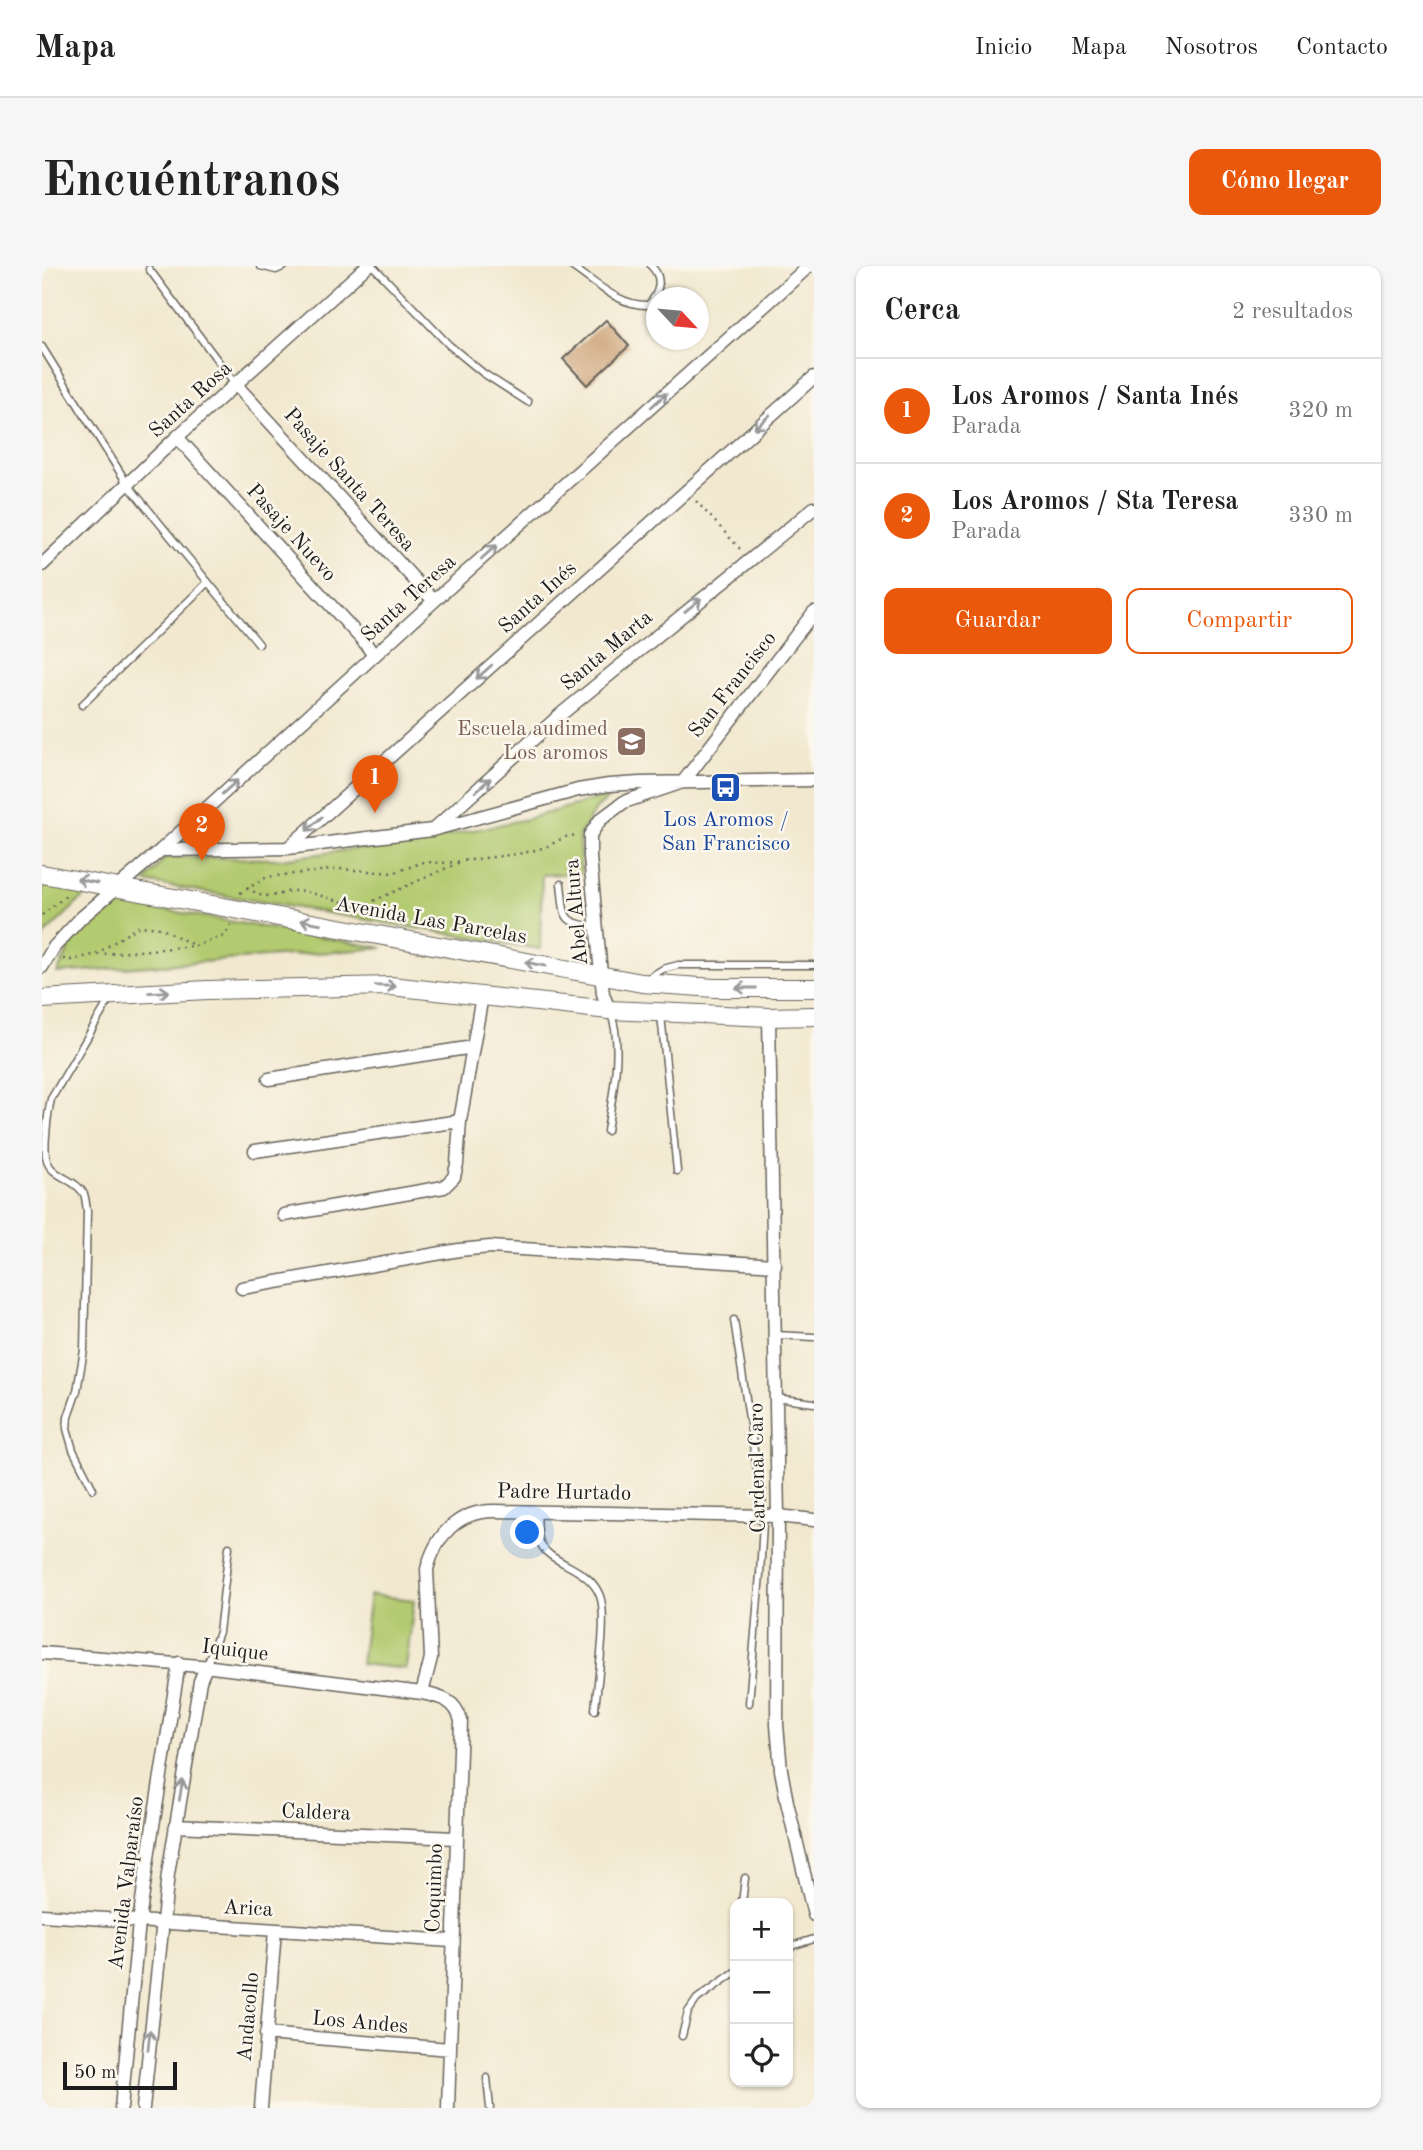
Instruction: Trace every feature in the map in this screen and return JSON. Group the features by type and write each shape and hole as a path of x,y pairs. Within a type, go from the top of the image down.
{"street":[{"name":"Santa Rosa","path":"42,565 177,437 367,266"},
{"name":"Santa Teresa","path":"45,962 54,947 81,918 161,850 434,601 809,266"},
{"name":"Santa Inés","path":"288,848 814,377"},
{"name":"Pasaje Santa Teresa","path":"236,385 434,601"},
{"name":"Pasaje Nuevo","path":"177,437 374,656"},
{"name":"Santa Marta","path":"432,830 560,715 814,508"},
{"name":"San Francisco","path":"683,782 814,612"},
{"path":"161,850 288,848 432,830 578,790 640,783 814,780"},
{"name":"Abel Altura","path":"609,1010 601,977 590,835 600,820 624,802 683,782"},
{"name":"Avenida Las Parcelas","path":"42,874 118,888 239,903 601,977 715,988 814,988"},
{"path":"42,999 207,989 391,986 609,1010 769,1017 814,1016"},
{"path":"284,1215 444,1187 454,1177 460,1121 482,996"},
{"name":"Cardenal Caro","path":"769,1017 776,1335 778,1745 793,1831 814,1915"},
{"path":"269,1079 473,1047"},
{"path":"255,1151 460,1121"},
{"path":"242,1288 490,1247 775,1265"},
{"name":"Padre Hurtado","path":"422,1693 431,1658 427,1569 435,1546 453,1524 471,1514 488,1511 778,1516 814,1520"},
{"name":"Iquique","path":"42,1653 179,1664 422,1693"},
{"name":"Avenida Valparaíso","path":"121,2108 139,1922 179,1664"},
{"name":"Avenida Valparaíso","path":"143,2108 175,1826 200,1681 206,1667"},
{"name":"Coquimbo","path":"422,1693 450,1702 460,1716 448,2108"},
{"name":"Caldera","path":"175,1826 456,1838"},
{"name":"Arica","path":"42,1915 452,1941"},
{"name":"Andacollo","path":"261,2108 275,1930"},
{"name":"Los Andes","path":"267,2034 450,2049"}],"lane":[{"path":"260,266 276,270 285,266"},
{"path":"373,266 449,345 483,373 528,402"},
{"path":"571,266 625,302 648,305 658,291 659,281 656,270 651,266"},
{"path":"149,270 236,385"},
{"path":"42,347 128,485 259,644"},
{"path":"82,705 208,582"},
{"path":"561,884 565,916 579,925 596,927"},
{"path":"642,983 663,969 678,965 814,965"},
{"path":"93,1489 73,1450 67,1429 77,1391 83,1350 87,1211 83,1194 76,1185 54,1170 47,1161 46,1118 51,1099 113,995"},
{"path":"607,1131 616,1074 614,1024 609,1010"},
{"path":"661,1013 677,1171"},
{"path":"734,1320 762,1489 763,1516 749,1703"},
{"path":"776,1335 814,1337"},
{"path":"776,1398 814,1403"},
{"path":"537,1512 539,1539 543,1548 554,1558 578,1570 592,1581 604,1608 595,1710"},
{"path":"206,1667 219,1632 229,1547"},
{"path":"743,1898 745,1878"},
{"path":"793,1945 814,1939"},
{"path":"682,2036 688,2012 697,1999 730,1976"},
{"path":"486,2078 490,2108"}],"path":[{"path":"687,490 750,560"},
{"path":"45,962 195,946 224,936 246,888 267,877 340,869 393,873 424,862 447,863 524,853 546,848 565,837 590,835"},
{"path":"246,888 262,896 304,891 360,907 463,861"},
{"path":"93,955 139,926 161,928 195,946"}],"green space":[{"path":"613,794 594,811 579,836 581,873 542,875 540,949 145,882 166,857 281,859 430,839 527,819"},
{"path":"42,885 90,891 42,940"},
{"path":"119,902 383,948 57,973 73,941"},
{"path":"370,1595 414,1600 406,1669 361,1664"}],"building":[{"path":"606,320 629,346 587,385 563,359"}],"place":[{"name":"Escuela audimed Los aromos","path":"631,741"},
{"name":"Los Aromos / San Francisco","path":"726,788"},
{"name":"Los Aromos / Santa Inés","path":"375,813"},
{"name":"Los Aromos / Sta Teresa","path":"202,861"}]}
